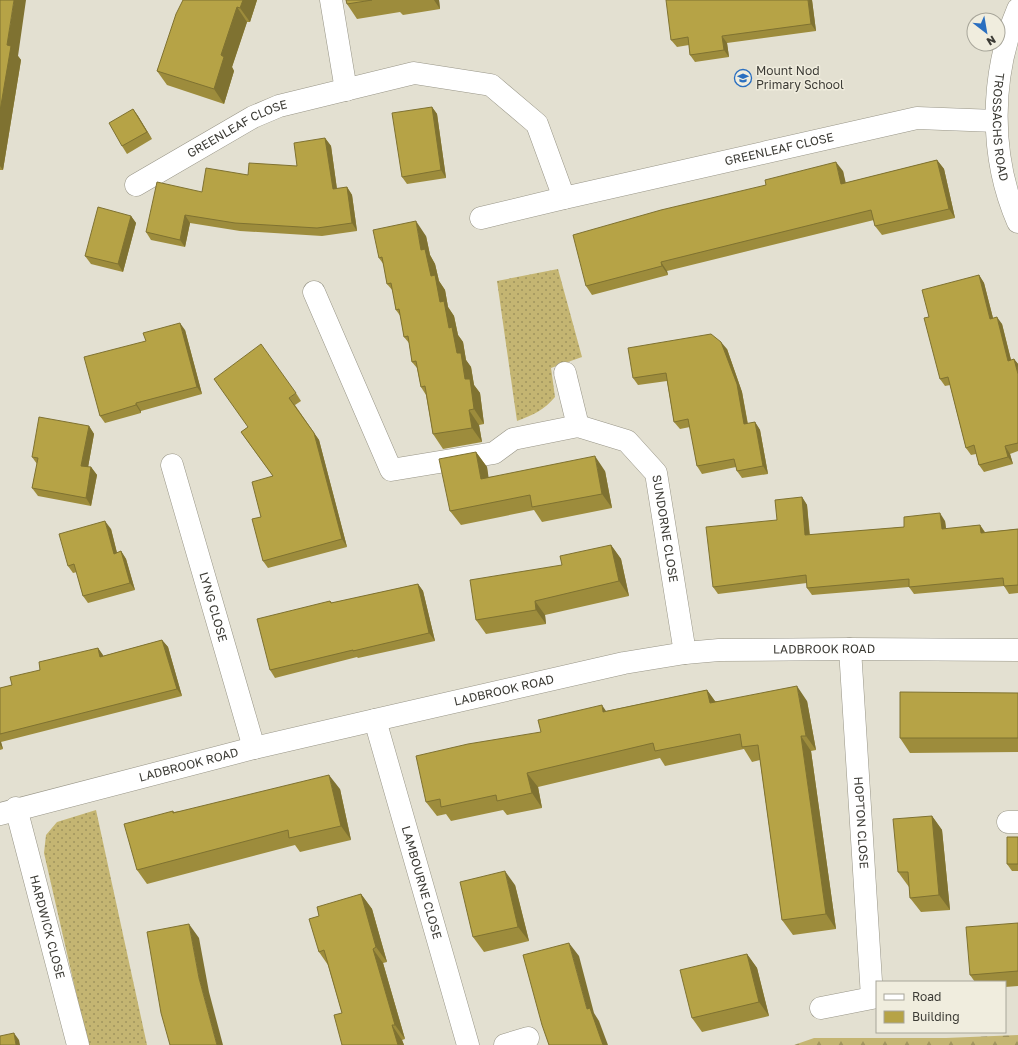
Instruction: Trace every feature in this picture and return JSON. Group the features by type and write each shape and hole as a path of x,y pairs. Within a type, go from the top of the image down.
{"street":[{"path":"331,0 346,90"},
{"name":"TROSSACHS ROAD","path":"1018,9 1010,29 1010,66 996,121 1000,163 1018,222"},
{"name":"GREENLEAF CLOSE","path":"136,185 253,117 279,106 414,73 491,85 537,124 564,198"},
{"name":"GREENLEAF CLOSE","path":"481,218 917,118 996,121"},
{"name":"SUNDORNE CLOSE","path":"314,292 391,470 494,453 513,439 578,426 627,441 656,473 685,653"},
{"path":"565,373 578,426"},
{"name":"LYNG CLOSE","path":"172,465 254,748"},
{"name":"HOPTON CLOSE","path":"822,1008 874,997 850,649"},
{"name":"LADBROOK ROAD","path":"8,811 254,748 624,663 685,653 719,650 1018,650"},
{"name":"LAMBOURNE CLOSE","path":"375,720 468,1045"},
{"name":"HARDWICK CLOSE","path":"8,811 78,1045"},
{"path":"505,1045 528,1038"}],"green space":[{"path":"558,269 582,357 551,368 555,397 538,412 517,421 497,281"},
{"path":"96,810 147,1045 88,1045 44,853 46,835 57,822"},
{"path":"1018,1035 1018,1045 794,1045 814,1038 946,1038"}],"building":[{"path":"0,0 14,0 7,45 11,46 0,111"},
{"path":"183,0 243,0 240,8 237,7 221,55 224,57 214,89 157,71 176,14"},
{"path":"346,0 372,0 347,4"},
{"path":"666,0 808,0 811,24 722,36 724,50 690,55 688,37 671,40"},
{"path":"432,107 441,170 402,177 392,113"},
{"path":"133,109 147,132 122,146 109,123"},
{"path":"325,138 333,189 347,187 352,223 317,228 235,223 185,215 180,240 146,232 157,182 202,192 206,168 248,175 249,163 297,166 294,143"},
{"path":"937,160 949,209 875,226 871,210 661,262 662,266 586,286 573,235 661,210 766,185 765,180 836,162 841,184"},
{"path":"98,207 131,216 118,264 85,256"},
{"path":"416,221 421,250 425,249 431,276 435,275 440,302 444,301 449,328 452,327 457,353 461,353 465,379 470,379 474,409 469,410 472,428 433,434 425,386 421,387 416,361 412,362 408,336 404,337 399,309 396,310 391,283 387,284 382,257 379,258 373,230"},
{"path":"979,275 990,319 997,317 1008,361 1014,359 1018,374 1018,443 1005,446 1008,457 979,465 974,445 966,448 948,377 940,379 924,318 929,317 922,290"},
{"path":"180,323 197,387 136,403 136,405 100,416 84,357 146,341 143,333"},
{"path":"711,334 721,342 737,384 744,424 755,422 763,466 737,471 734,459 697,466 688,419 674,422 666,373 633,378 628,348"},
{"path":"261,344 296,393 289,398 314,433 342,539 263,561 252,519 261,517 252,482 273,476 241,432 248,427 214,379"},
{"path":"39,417 89,426 81,466 91,467 86,498 32,488 38,458 32,457"},
{"path":"476,452 481,479 595,456 602,494 532,507 530,495 450,511 439,459"},
{"path":"802,497 805,535 904,527 904,517 940,513 942,529 980,525 981,533 1018,529 1018,585 1004,586 1003,578 909,587 909,579 807,588 806,575 713,587 706,527 777,520 775,500"},
{"path":"105,521 114,554 121,551 130,583 83,596 74,564 68,566 59,534"},
{"path":"611,545 619,581 535,601 536,610 476,620 470,580 562,565 560,556"},
{"path":"418,584 429,633 270,670 257,619 330,601 331,603"},
{"path":"162,640 177,689 0,734 0,688 12,685 10,677 40,670 39,662 98,648 100,657"},
{"path":"797,686 806,736 801,736 826,914 782,920 758,745 742,747 740,734 655,751 653,743 527,773 532,793 497,801 496,795 441,807 440,799 426,802 416,756 468,744 541,732 538,720 602,705 603,712 707,690 710,703"},
{"path":"900,692 1018,693 1018,738 900,738"},
{"path":"329,775 341,826 289,838 288,830 137,870 124,824 173,811 173,813"},
{"path":"932,816 939,895 910,898 908,872 898,872 893,819"},
{"path":"1007,837 1018,837 1018,864 1007,864"},
{"path":"505,871 518,927 473,937 460,882"},
{"path":"361,894 376,947 373,949 395,1025 392,1025 398,1045 342,1045 334,1015 342,1013 324,950 319,952 309,919 319,916 317,907"},
{"path":"1018,923 1018,971 970,975 966,927"},
{"path":"189,924 199,978 217,1045 170,1045 161,1013 147,932"},
{"path":"569,943 587,1009 590,1008 603,1045 549,1045 542,1025 523,955"},
{"path":"747,954 759,1002 692,1018 680,970"},
{"path":"14,1033 16,1045 0,1045 0,1036"}],"place":[{"name":"Mount Nod Primary School","path":"743,78"}]}
